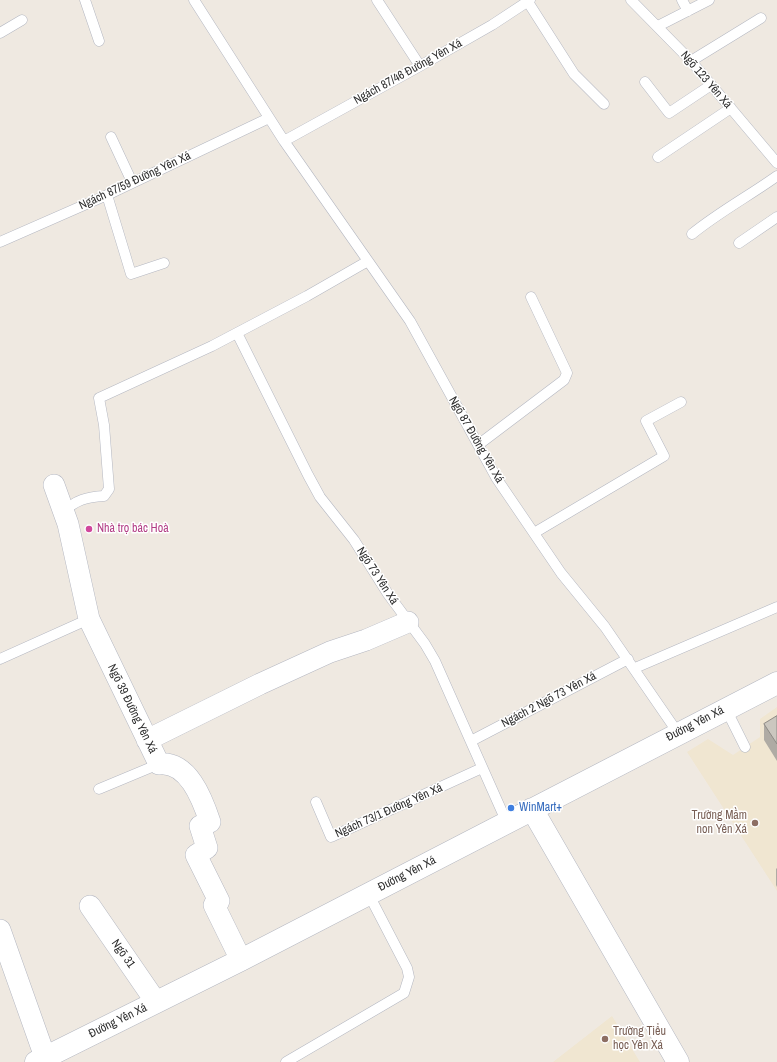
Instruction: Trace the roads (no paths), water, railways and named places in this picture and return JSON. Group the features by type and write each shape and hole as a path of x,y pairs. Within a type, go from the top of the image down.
{"street":[{"name":"Ngõ 39 Đường Yên Xá","path":"54,485 64,512 89,619 158,764 169,763 183,772 202,799 210,822 200,826 207,848 196,856 219,901 214,905 241,960"},
{"path":"147,740 260,684 290,672 330,652 366,640 408,622"},
{"name":"Đường Yên Xá","path":"41,1060 241,960 777,682"},
{"path":"532,809 678,1062"},
{"name":"Ngõ 31","path":"90,906 156,1002"},
{"path":"0,930 41,1060"}],"lane":[{"path":"85,0 99,41"},
{"name":"Ngõ 87 Đường Yên Xá","path":"194,0 284,141 410,321 497,479 561,573 606,627 678,733"},
{"path":"377,0 420,66"},
{"name":"Ngõ 123 Yên Xá","path":"631,0 691,61 777,163"},
{"path":"682,0 688,11"},
{"path":"658,26 709,0"},
{"path":"529,1 574,74 604,104"},
{"name":"Ngách 87/46 Đường Yên Xá","path":"284,141 492,25 529,1"},
{"path":"691,61 761,18"},
{"path":"0,33 22,20"},
{"path":"645,82 669,113 711,85"},
{"path":"658,157 730,108"},
{"name":"Ngách 87/59 Đường Yên Xá","path":"0,242 107,195 269,118"},
{"path":"111,137 132,182"},
{"path":"692,234 711,218 744,199 777,176"},
{"path":"107,195 132,274 164,263"},
{"path":"740,243 777,217"},
{"path":"64,512 72,504 92,497 104,496 109,489 104,425 99,398 212,346 307,296 368,261"},
{"path":"478,445 564,380 566,373 531,297"},
{"name":"Ngõ 73 Yên Xá","path":"237,333 308,476 320,496 354,540 435,661 507,823"},
{"path":"534,534 664,456 646,421 681,402"},
{"path":"635,668 777,607"},
{"path":"0,659 89,619"},
{"name":"Ngách 2 Ngõ 73 Yên Xá","path":"471,741 628,659"},
{"path":"726,709 745,747"},
{"path":"99,789 158,764"},
{"name":"Ngách 73/1 Đường Yên Xá","path":"316,802 331,837 482,768"},
{"path":"286,1062 404,993 409,977 407,968 368,893"}],"place":[{"name":"Nhà trọ bác Hoà","path":"89,529"},
{"name":"WinMart+","path":"511,808"},
{"name":"Trường Mầm non Yên Xá","path":"755,823"},
{"name":"Trường Tiểu học Yên Xá","path":"605,1039"}]}
